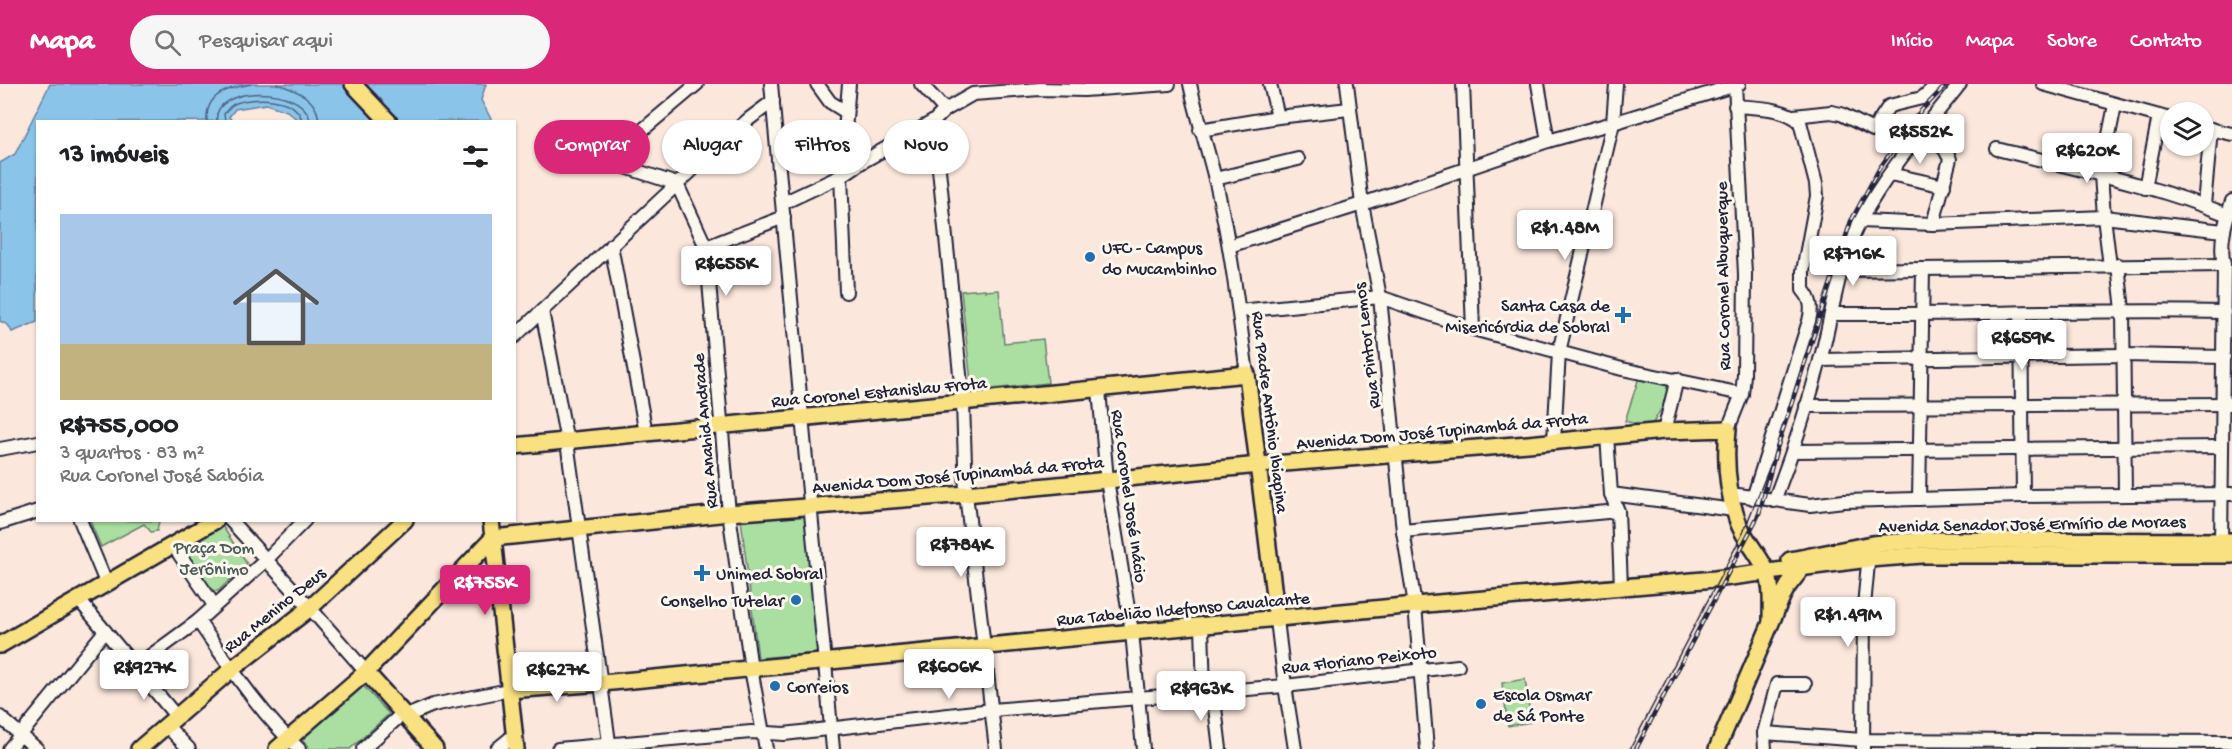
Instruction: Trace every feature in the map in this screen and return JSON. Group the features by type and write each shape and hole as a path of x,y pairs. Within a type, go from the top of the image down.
{"main road":[{"path":"353,84 387,120"},
{"name":"Rua Coronel Estanislau Frota","path":"516,446 1247,374"},
{"name":"Rua Padre Antônio Ibiapina","path":"1247,374 1277,620"},
{"name":"Avenida Dom José Tupinambá da Frota","path":"493,538 729,513 966,494 1259,465 1664,431 1728,429"},
{"name":"Rua Coronel Albuquerque","path":"1728,429 1726,451 1734,510 1743,532 1765,569"},
{"path":"0,645 213,522"},
{"name":"Rua Menino Deus","path":"139,749 232,669 310,608 403,522"},
{"path":"491,522 515,742"},
{"path":"288,746 366,672 493,538"},
{"name":"Avenida Senador José Ermírio de Moraes","path":"1765,569 1871,551 1922,555 2227,548"},
{"name":"Avenida Senador José Ermírio de Moraes","path":"1765,569 1803,567 1871,551"},
{"path":"1717,749 1771,621 1788,586 1803,567"},
{"path":"1765,569 1771,585 1771,621"},
{"name":"Rua Tabelião Ildefonso Cavalcante","path":"509,690 1621,587 1765,569"},
{"path":"366,672 403,716 435,749"}],"street":[{"path":"676,184 610,162 627,143 697,84"},
{"path":"771,84 833,749"},
{"path":"817,84 830,102 846,112"},
{"path":"846,292 841,176 849,84"},
{"path":"921,84 945,110"},
{"path":"935,120 945,110 968,95 988,88 1084,90 1169,84"},
{"name":"Rua Padre Antônio Ibiapina","path":"1190,84 1200,130 1215,179 1229,246 1247,374"},
{"path":"1270,84 1278,117"},
{"name":"Rua Pintor Lemos","path":"1347,84 1362,204 1380,297 1402,531 1415,605 1427,749"},
{"path":"1463,84 1473,329"},
{"path":"1538,84 1548,141"},
{"path":"1554,441 1559,352 1613,123 1616,84"},
{"path":"1229,246 1548,141 1736,84"},
{"name":"Rua Coronel Albuquerque","path":"1728,429 1742,394 1744,375 1745,274 1735,106 1736,84"},
{"path":"1794,117 1831,112 1841,114 1873,130 1889,106 1922,98 1938,84"},
{"path":"1774,501 1793,451 1820,360 1842,270 1860,221 1890,174 1960,84"},
{"path":"2043,84 2160,116"},
{"path":"516,334 676,184 749,119 773,101"},
{"path":"2115,105 2101,175 2104,217 2123,310 2125,495"},
{"path":"1735,106 1774,110 1794,117 1800,122 1816,184 1816,207 1803,271 1803,290 1809,297 1811,312 1753,498"},
{"path":"1200,130 1278,117 1349,109"},
{"path":"2214,130 2232,134"},
{"path":"1921,134 1948,153 1950,159 1933,224"},
{"path":"2145,188 2160,135"},
{"path":"1997,149 2101,175 2204,205 2228,215"},
{"path":"783,202 841,176 883,150"},
{"path":"2204,205 2206,156"},
{"path":"1215,179 1298,159"},
{"path":"939,174 963,403 966,494 996,749"},
{"path":"1890,174 1944,186"},
{"name":"Rua Anahid Andrade","path":"676,184 706,247 729,513 750,669 764,748"},
{"path":"2227,548 2227,494 2222,447 2228,404 2224,357 2224,265 2221,252 2223,231 2232,201"},
{"path":"706,247 784,217"},
{"path":"1860,221 1933,224 2104,217 2223,231"},
{"path":"611,244 646,433"},
{"path":"1842,270 2224,265"},
{"path":"1919,498 1923,269"},
{"path":"1239,311 1380,297 1473,329 1622,369 1742,394"},
{"path":"1832,314 1922,315 2123,310 2224,312"},
{"path":"542,311 567,442 610,747"},
{"path":"2021,313 2023,496"},
{"path":"1820,360 2123,355 2224,357"},
{"path":"1664,431 1677,379"},
{"name":"Rua Coronel José Inácio","path":"1099,390 1107,480 1132,632 1143,749"},
{"path":"1806,405 2228,404"},
{"path":"1607,436 1611,494 1618,511 1621,587"},
{"path":"0,449 36,442"},
{"path":"1793,451 2222,447"},
{"path":"1611,494 1734,510"},
{"path":"1731,494 1810,505 1844,501 1919,498 2227,494"},
{"path":"1402,531 1618,511"},
{"path":"0,522 36,512"},
{"path":"81,522 107,585"},
{"path":"232,522 366,672"},
{"path":"135,667 198,621 266,560 303,522"},
{"path":"173,545 214,605"},
{"path":"1863,744 1864,606 1871,551"},
{"path":"80,600 135,667 189,749"},
{"name":"Rua Padre Antônio Ibiapina","path":"1277,620 1295,749"},
{"path":"198,621 288,746"},
{"path":"1202,626 1208,692 1220,749"},
{"path":"9,749 105,631"},
{"name":"Rua Floriano Peixoto","path":"558,749 610,747 751,732 784,734 992,710 1285,686 1458,666"},
{"path":"1765,749 1764,733 1776,684 1805,684"},
{"path":"363,749 403,716 433,705 509,690"},
{"path":"0,717 37,749"},
{"path":"1764,733 1863,744 2066,745 2232,742"},
{"path":"497,749 515,742"}],"green space":[{"path":"985,289 985,291 999,290 1004,343 1043,339 1048,383 972,391 961,291"},
{"path":"1641,371 1673,381 1670,394 1650,428 1625,421"},
{"path":"805,511 819,653 758,658 741,519"},
{"path":"91,522 159,522 157,531 151,532 144,524 101,547"},
{"name":"Praça Dom Jerônimo","path":"221,524 247,564 218,591 207,591 181,550"},
{"path":"357,679 389,714 350,749 310,749 300,736"},
{"path":"1525,679 1531,722 1508,726 1502,683"}],"water":[{"path":"50,84 486,84 481,100 491,120 298,120 287,111 266,104 235,109 229,117 231,120 36,120 36,322 12,332 8,325 0,321 0,163 15,154"}],"tram line":[{"path":"1630,749 1743,533 1776,451"}],"railway":[{"path":"1636,749 1759,514 1776,451 1851,221 1879,169 1917,115 1947,84"}],"place":[{"name":"UFC - Campus do Mucambinho","path":"1090,257"},
{"name":"Santa Casa de Misericórdia de Sobral","path":"1623,315"},
{"name":"Unimed Sobral","path":"702,573"},
{"name":"Conselho Tutelar","path":"796,600"},
{"name":"Correios","path":"775,686"},
{"name":"Escola Osmar de Sá Ponte","path":"1481,704"}]}
